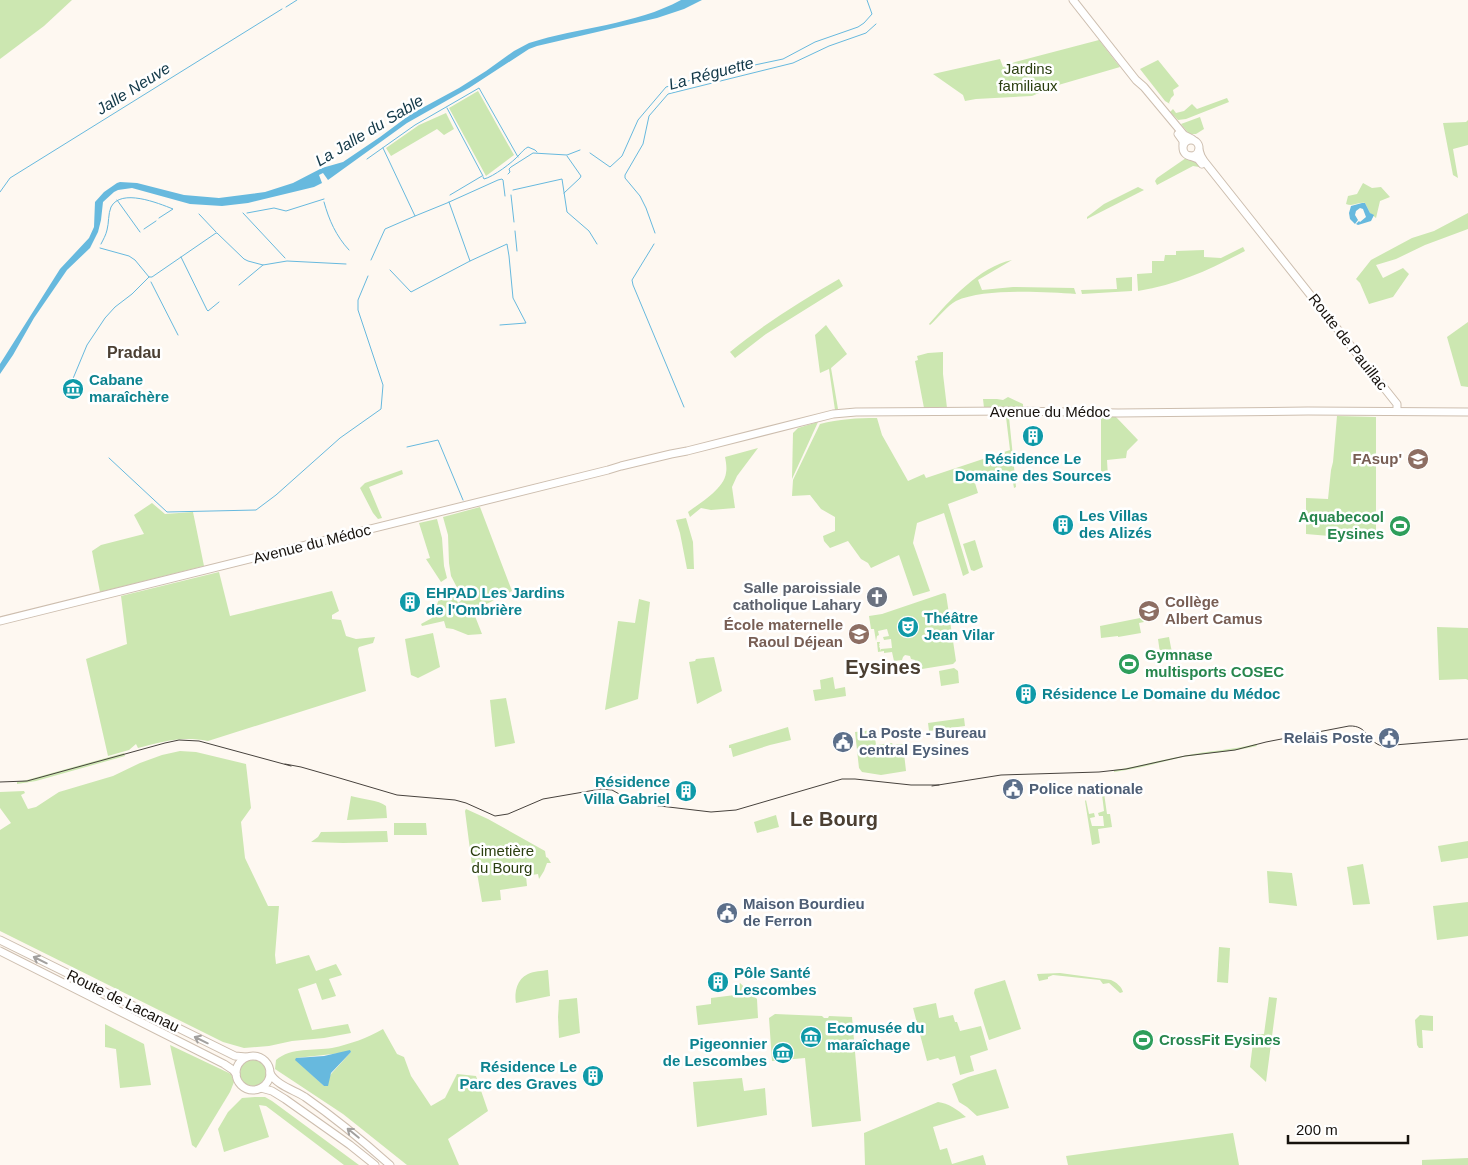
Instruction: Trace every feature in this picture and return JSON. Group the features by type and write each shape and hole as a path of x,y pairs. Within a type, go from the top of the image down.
{"main road":[{"path":"1073,0 1181,138 1184,152 1190,156 1196,155 1199,150 1199,144 1183,134 1136,80"},
{"path":"1183,145 1192,139"},
{"name":"Route de Pauillac","path":"1199,150 1204,161 1397,408"},
{"name":"Route de Pauillac","path":"1190,156 1202,163 1282,262 1294,274"},
{"name":"Avenue du Médoc","path":"0,623 16,617 628,464 842,413 1014,411 1088,413 1397,408 1417,412 1468,412"},
{"name":"Route de Lacanau","path":"0,940 235,1056 246,1058"},
{"name":"Route de Lacanau","path":"0,952 224,1064 236,1074"},
{"path":"270,1073 267,1082 261,1088 255,1090 245,1088 238,1082 236,1074 238,1064 246,1058 251,1056 260,1058 267,1064 275,1080 303,1096 333,1118 390,1165"},
{"path":"261,1088 272,1091 285,1099 375,1165"}],"green space":[{"path":"0,0 72,0 44,26 0,59"},
{"name":"Jardins familiaux","path":"1099,40 1120,67 1055,86 1032,96 965,101 963,95 933,74 1000,59 1003,67 1015,62"},
{"path":"1158,60 1179,86 1173,90 1174,95 1171,98 1170,104 1165,101 1140,69"},
{"path":"478,91 514,155 486,176 449,108"},
{"path":"1227,98 1229,102 1186,119 1178,120 1170,112 1173,109 1176,113 1184,111 1192,104 1197,109"},
{"path":"446,113 454,129 444,135 437,129 391,156 386,148 419,125"},
{"path":"1200,117 1204,129 1196,134 1189,134 1181,124"},
{"path":"1468,120 1468,145 1453,149 1458,178 1453,175 1443,123 1466,122"},
{"path":"1186,158 1202,165 1199,167 1193,166 1157,185 1155,181 1157,178"},
{"path":"1363,183 1372,188 1381,187 1390,197 1380,201 1376,218 1370,213 1365,203 1346,204 1348,196 1357,194"},
{"path":"1138,187 1144,190 1087,219 1104,204"},
{"path":"1468,213 1468,229 1425,245 1396,259 1376,265 1383,278 1403,268 1409,274 1393,297 1369,304 1360,283 1356,279 1371,260 1412,238 1434,231"},
{"path":"1243,247 1245,251 1206,270 1180,280 1138,291 1137,274 1152,273 1152,261 1164,261 1165,255 1176,255 1176,251 1204,250 1204,257 1221,258"},
{"path":"1012,260 978,280 982,290 1013,287 1074,288 1076,294 1015,292 982,294 956,301 929,324 956,295 977,277 1000,264"},
{"path":"1132,277 1132,291 1082,294 1081,290 1117,289 1116,278"},
{"path":"839,279 843,286 766,334 735,358 730,352 783,313"},
{"path":"1468,322 1468,387 1461,386 1447,337"},
{"path":"826,325 847,354 831,368 838,409 835,410 829,369 820,373 815,335"},
{"path":"943,352 943,374 947,408 924,408 915,361 918,360 917,356"},
{"path":"1008,397 1023,404 1023,408 984,408 983,399 1003,400"},
{"path":"1337,416 1376,417 1376,540 1306,534 1306,498 1328,499"},
{"path":"1006,417 1009,417 1016,487 1014,488 1012,477 975,483 978,493 948,504 969,573 963,576 944,513 917,523 913,543 930,591 913,596 899,555 871,568 868,563 861,559 848,541 830,548 824,541 823,536 835,531 835,517 821,509 810,495 792,496 793,480 820,424 848,419 877,418 882,435 908,481 924,474 926,478 1010,450"},
{"path":"1101,417 1116,417 1138,440 1127,451 1126,458 1107,460 1108,477 1101,478"},
{"path":"818,422 792,479 793,433 798,428"},
{"path":"758,448 737,476 732,487 735,508 711,510 701,508 690,517 688,512 721,485 726,473 725,457"},
{"path":"402,470 403,474 369,487 382,518 378,519 360,488 365,483"},
{"path":"152,503 165,514 193,512 204,566 100,592 92,551 101,545 144,534 134,515"},
{"path":"480,507 512,591 473,611 482,634 468,635 446,628 444,621 422,626 421,624 432,618 442,591 450,586 458,603 463,599 451,576 448,535 443,517"},
{"path":"686,518 693,542 694,569 687,569 676,520"},
{"path":"437,519 442,538 447,578 441,582 426,559 430,558 419,523"},
{"path":"975,540 983,567 974,571 971,570 963,544"},
{"path":"219,572 230,616 332,591 339,611 332,615 332,619 341,620 346,636 356,639 375,637 373,643 358,649 366,691 208,741 173,740 138,748 136,744 129,750 108,756 86,659 127,644 121,596"},
{"path":"944,593 946,594 956,661 953,664 922,669 922,666 918,666 918,670 904,672 903,669 895,670 895,674 893,674 894,667 903,666 906,669 914,666 915,660 905,655 902,660 894,661 892,652 878,652 877,642 880,642 881,651 881,649 892,648 891,639 884,640 883,637 889,636 887,629 878,631 879,635 876,641 874,629 871,629 869,616 882,614"},
{"path":"639,599 650,602 638,699 605,710 618,621 635,623"},
{"path":"1140,618 1144,622 1139,623 1141,633 1101,638 1100,626"},
{"path":"1437,627 1468,628 1468,680 1439,680"},
{"path":"433,633 440,667 418,678 411,675 405,639"},
{"path":"1169,637 1173,658 1161,660 1158,639"},
{"path":"714,657 722,691 697,704 689,662 696,659"},
{"path":"954,668 958,671 959,683 941,686 939,671"},
{"path":"833,677 835,689 845,687 846,696 815,701 813,690 821,689 820,680"},
{"path":"506,698 515,743 495,747 490,700"},
{"path":"964,718 965,726 929,731 928,723"},
{"path":"788,727 791,740 733,757 729,745"},
{"path":"874,730 876,745 903,744 906,771 881,775 862,772 859,768 855,732"},
{"path":"1256,744 1257,746 1248,748 1183,757 1114,772 1114,770 1174,758"},
{"path":"180,751 196,752 246,764 251,808 241,822 245,858 268,906 279,906 276,964 309,955 316,971 336,964 342,975 329,979 336,996 322,1000 316,983 298,989 312,1030 348,1024 351,1033 244,1048 223,1042 0,931 0,830 11,823 0,808 0,792 24,791 25,793 21,795 28,809 36,807 59,792 113,776 140,763"},
{"path":"124,753 125,756 36,781 17,784 17,782"},
{"path":"1101,786 1103,786 1107,814 1110,814 1112,827 1098,829 1100,843 1092,845 1085,801 1089,814 1094,813 1095,817 1090,818 1092,826 1104,826 1103,816 1099,816 1098,813 1104,811"},
{"path":"351,796 383,804 386,806 387,818 347,820"},
{"name":"Cimetière du Bourg","path":"466,809 545,851 546,857 551,863 547,863 539,879 538,874 526,876 527,886 500,890 501,900 482,902 477,873 473,873"},
{"path":"776,815 779,827 757,833 754,822"},
{"path":"394,823 426,823 427,835 394,835"},
{"path":"387,831 388,842 311,842 321,832"},
{"path":"1468,841 1468,858 1441,862 1438,846"},
{"path":"1363,864 1370,904 1353,905 1347,867"},
{"path":"1267,871 1292,873 1297,906 1269,903"},
{"path":"1468,902 1468,936 1437,940 1433,906"},
{"path":"1219,947 1230,948 1228,983 1217,982"},
{"path":"548,970 550,996 516,1003 516,990 521,979 530,973"},
{"path":"1060,973 1111,980 1123,992 1120,993 1109,983 1103,984 1100,980 1053,975 1048,977 1048,979 1039,981 1037,974"},
{"path":"1005,980 1021,1029 989,1040 974,993 975,989"},
{"path":"740,983 757,999 758,1018 698,1025 696,1006 711,1004 711,998 735,995 735,990"},
{"path":"1269,997 1277,998 1266,1082 1250,1067 1254,1034 1264,1034"},
{"path":"577,998 580,1033 559,1038 559,1000"},
{"path":"936,1003 939,1018 953,1015 960,1031 981,1026 988,1050 970,1056 974,1071 960,1075 955,1056 927,1061 913,1008"},
{"path":"775,1014 822,1016 824,1018 829,1016 852,1017 861,1121 812,1127 805,1058 772,1061 769,1018"},
{"path":"1420,1015 1433,1016 1433,1031 1422,1030 1423,1048 1419,1048 1417,1045 1415,1020"},
{"path":"105,1024 144,1044 151,1085 120,1088 116,1049 105,1047"},
{"path":"383,1029 397,1054 404,1057 411,1076 431,1106 445,1098 457,1074 476,1076 488,1111 448,1139 459,1165 407,1165 343,1114 275,1069 276,1060 289,1053 339,1046","holes":["351,1052 331,1074 324,1086 296,1058"]},
{"path":"170,1045 231,1074 234,1082 230,1092 196,1148 192,1145"},
{"path":"253,1060 262,1064 266,1073 262,1082 253,1086 244,1082 240,1073 244,1064"},
{"path":"996,1069 1009,1108 977,1116 959,1102 952,1084"},
{"path":"742,1078 744,1091 765,1088 767,1115 697,1127 693,1082"},
{"path":"265,1097 272,1101 359,1165 344,1165 266,1106 259,1105 269,1137 224,1152 218,1129 228,1112 242,1098"},
{"path":"938,1102 953,1107 966,1117 933,1127 940,1150 947,1148 952,1164 983,1155 986,1165 865,1165 864,1133"},
{"path":"1233,1133 1239,1165 1068,1165 1066,1156"},
{"path":"1468,1158 1468,1165 1422,1165 1422,1160"}],"water":[{"path":"681,0 702,0 684,9 657,18 529,49 469,88 407,123 328,180 323,173 319,175 322,183 314,187 248,203 222,206 190,204 132,188 114,192 103,202 98,232 90,248 67,270 34,318 0,374 0,364 60,269 89,238 94,227 95,202 104,192 117,183 137,183 184,195 219,198 265,192 293,183 322,168 343,162 411,114 459,88 529,43 645,15"},
{"path":"1365,203 1370,213 1374,215 1371,221 1358,225 1356,224 1366,217 1363,209 1360,208 1356,211 1355,215 1358,220 1355,224 1350,219 1349,213 1351,206"},
{"path":"350,1050 351,1052 331,1073 328,1086 324,1086 295,1060 296,1058 324,1056"}],"waterway":[{"name":"Jalle Neuve","path":"286,7 297,0"},
{"path":"590,153 610,167 622,156 638,120 666,87 717,73 783,59 815,42 858,27 872,14 867,0"},
{"name":"Jalle Neuve","path":"0,192 10,178 282,9"},
{"name":"La Réguette","path":"655,233 640,196 625,178 625,175 643,144 649,116 668,94 793,63 829,46 866,33 876,24"},
{"path":"367,159 415,125 479,88 518,157"},
{"path":"447,108 483,176"},
{"path":"483,177 484,179 488,178 528,147 537,152"},
{"path":"383,148 415,216 502,179 505,196"},
{"path":"508,174 511,167 533,153 567,155 580,150"},
{"path":"564,193 581,176 567,156"},
{"path":"450,195 482,176"},
{"path":"513,190 562,179 567,212 589,231 597,244"},
{"path":"511,195 514,222"},
{"path":"101,244 107,232 111,207 116,201 123,198 140,199 173,209 159,218"},
{"path":"247,213 274,208 286,211 324,199"},
{"path":"117,200 140,232"},
{"path":"324,202 334,228 349,250"},
{"path":"449,202 470,261 507,244 513,298 526,323 500,325"},
{"path":"243,213 285,258"},
{"path":"199,214 216,232"},
{"path":"371,260 385,229 415,216"},
{"path":"144,229 156,221"},
{"path":"515,231 517,251"},
{"path":"100,248 129,256 135,260 149,277 152,277 216,233 244,259 263,265 287,261 346,264"},
{"name":"La Réguette","path":"654,244 632,280 684,407"},
{"path":"181,257 207,310 219,302"},
{"path":"390,270 411,292 470,261"},
{"path":"239,285 263,265"},
{"path":"109,458 167,512 256,510 276,495 340,438 381,409 383,385 358,310 358,300 368,276"},
{"path":"72,381 87,345 105,318 149,277"},
{"path":"151,282 178,335"},
{"path":"407,447 438,440 463,500"}],"tram line":[{"path":"932,786 1001,775 1099,772 1126,769 1185,756 1235,750 1349,726 1360,728 1373,741 1382,746 1468,739"},
{"path":"0,782 27,781 179,740 199,741 291,766"},
{"path":"285,764 397,795 455,800 495,816 508,814 543,799 601,789 612,790 632,801 643,804 711,812 736,810 842,779 911,785 939,785"}],"place":[{"name":"Cabane maraîchère","path":"73,389"},
{"name":"Résidence Le Domaine des Sources","path":"1033,436"},
{"name":"FAsup'","path":"1418,459"},
{"name":"Les Villas des Alizés","path":"1063,525"},
{"name":"Aquabecool Eysines","path":"1400,526"},
{"name":"Salle paroissiale catholique Lahary","path":"877,597"},
{"name":"EHPAD Les Jardins de l'Ombrière","path":"410,602"},
{"name":"Collège Albert Camus","path":"1149,611"},
{"name":"Théâtre Jean Vilar","path":"908,627"},
{"name":"École maternelle Raoul Déjean","path":"859,634"},
{"name":"Gymnase multisports COSEC","path":"1129,664"},
{"name":"Résidence Le Domaine du Médoc","path":"1026,694"},
{"name":"Relais Poste","path":"1389,738"},
{"name":"La Poste - Bureau central Eysines","path":"843,742"},
{"name":"Police nationale","path":"1013,789"},
{"name":"Résidence Villa Gabriel","path":"686,791"},
{"name":"Maison Bourdieu de Ferron","path":"727,913"},
{"name":"Pôle Santé Lescombes","path":"718,982"},
{"name":"Ecomusée du maraîchage","path":"811,1037"},
{"name":"CrossFit Eysines","path":"1143,1040"},
{"name":"Pigeonnier de Lescombes","path":"783,1053"},
{"name":"Résidence Le Parc des Graves","path":"593,1076"}],"district":[{"name":"Pradau","path":"134,352"},
{"name":"Eysines","path":"883,667"},
{"name":"Le Bourg","path":"834,819"}],"water label":[{"name":"La Jalle du Sable","path":"369,130"}]}
